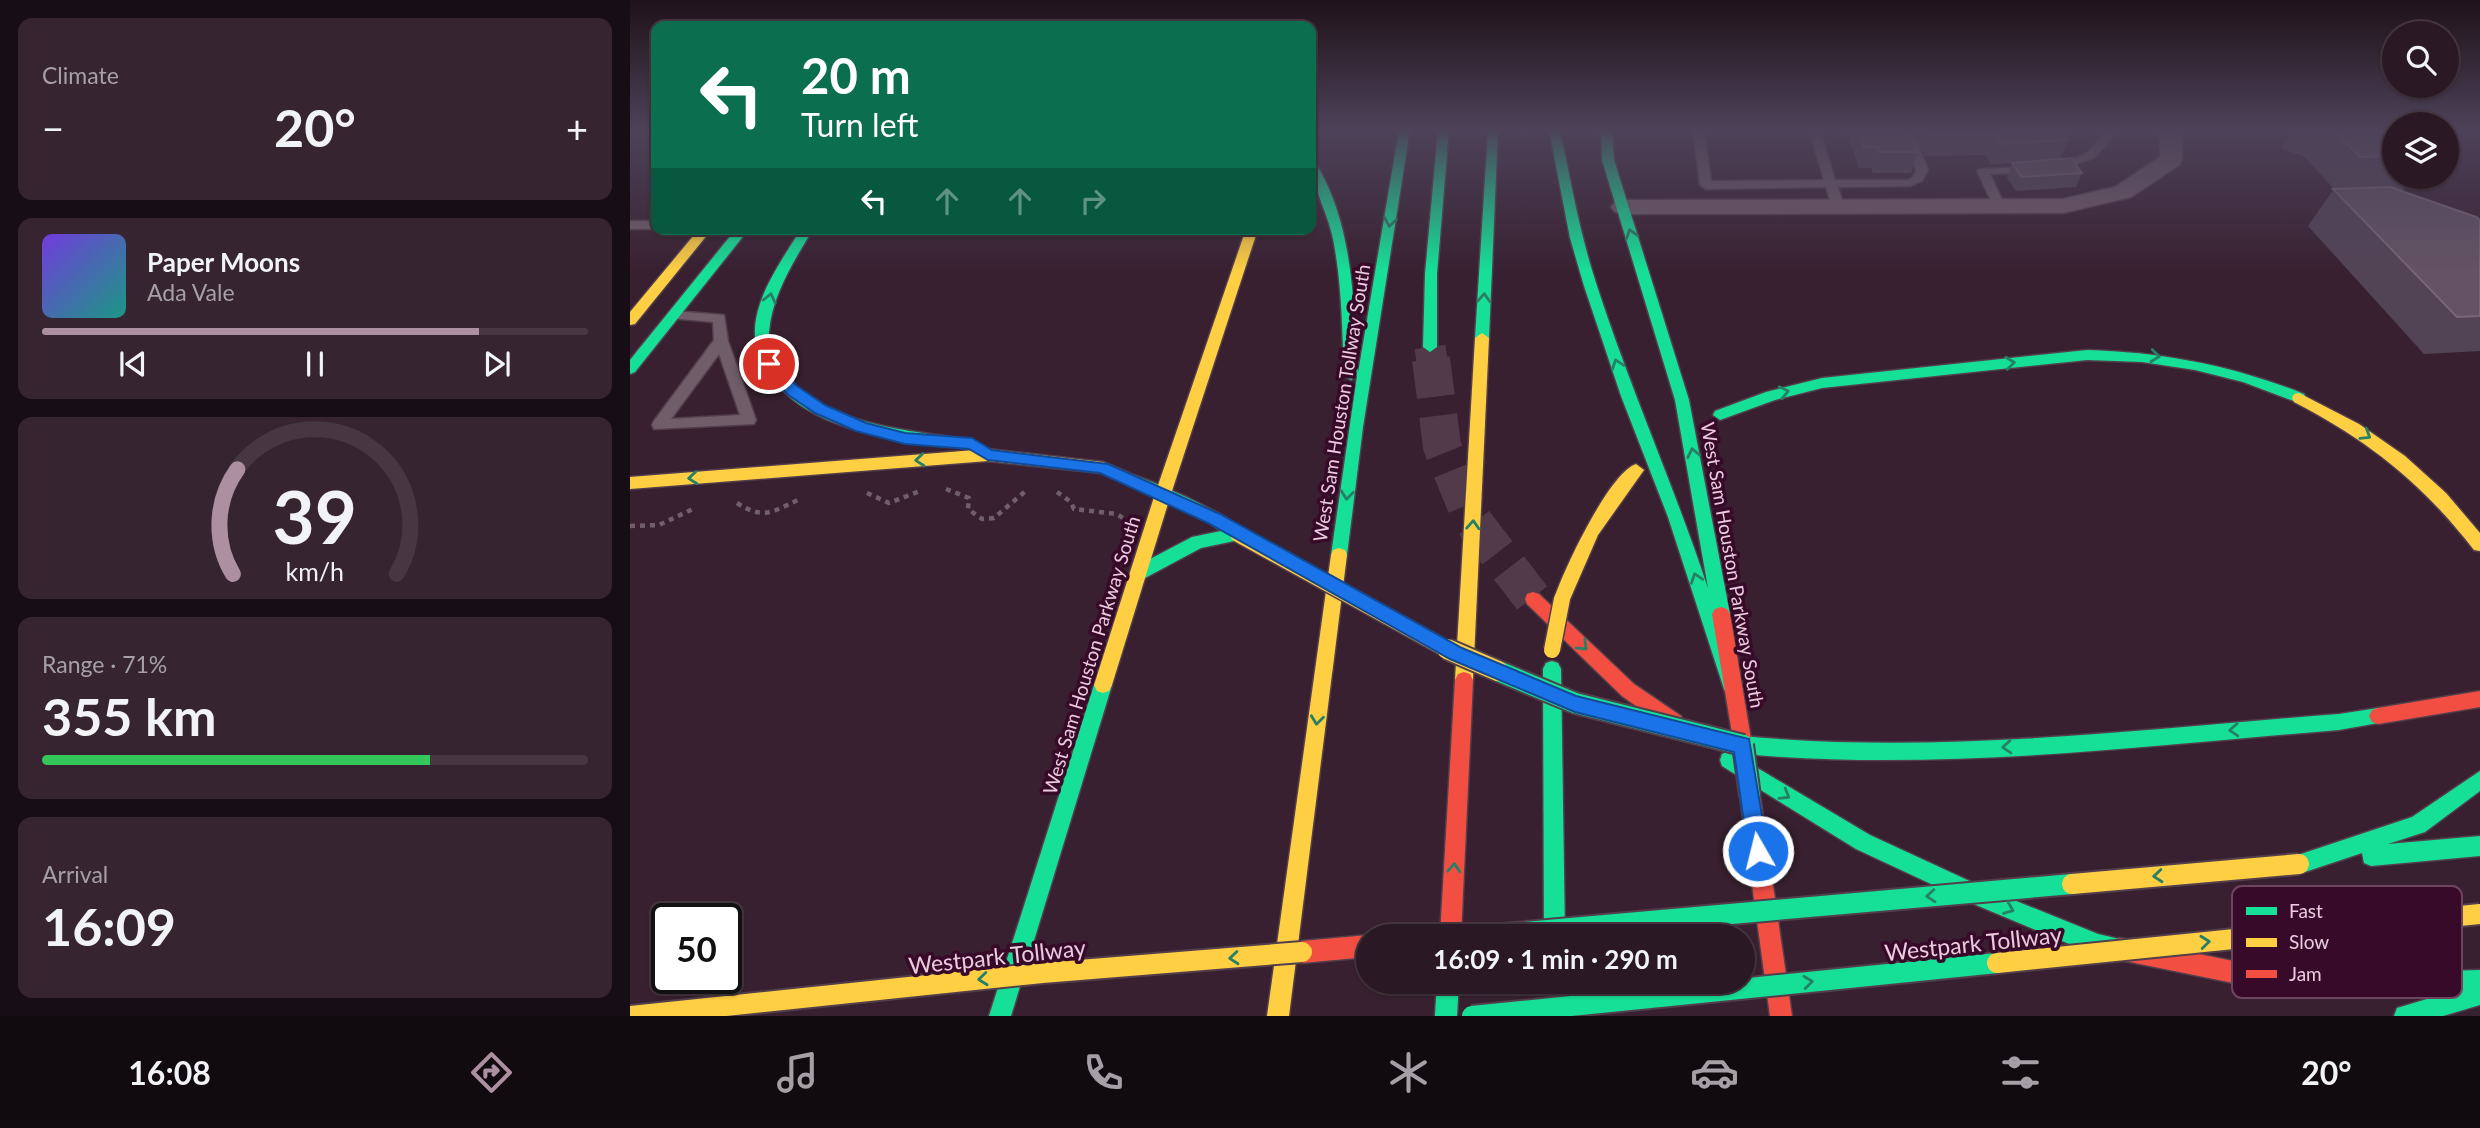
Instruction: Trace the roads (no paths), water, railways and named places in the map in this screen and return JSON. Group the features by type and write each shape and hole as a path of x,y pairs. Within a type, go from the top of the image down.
{"main road":[{"path":"1323,177 1337,225 1356,427"},
{"name":"West Sam Houston Tollway South","path":"1278,1016 1356,427 1397,177"},
{"path":"1430,347 1431,274 1440,177"},
{"path":"1451,924 1490,177"},
{"path":"1564,177 1576,238 1590,286 1628,396 1676,517 1734,689"},
{"name":"West Sam Houston Parkway South","path":"1614,177 1682,400 1698,476 1734,689 1781,1016"},
{"path":"630,321 701,235"},
{"path":"630,369 738,235"},
{"path":"803,235 772,287 761,336 769,364 792,390 810,403 862,427 905,438 972,443 988,455"},
{"name":"West Sam Houston Parkway South","path":"1000,1016 1163,494 1250,235"},
{"path":"1720,415 1770,396 1822,383 2087,355 2127,354 2173,358 2249,377 2328,411 2395,453 2451,507 2480,545"},
{"path":"630,483 988,455 1103,468 1214,518 1238,534 1456,654 1575,704 1742,746 1866,753 1982,749 2339,722 2480,699"},
{"path":"1555,924 1552,650 1562,599 1574,561 1602,509 1636,470"},
{"path":"1139,573 1167,555 1215,535 1238,534"},
{"path":"1533,599 1628,690 1729,760 1863,842 1983,898 2098,945 2232,972"},
{"path":"2299,863 2418,825 2480,780"},
{"path":"1615,924 2480,846"},
{"name":"Westpark Tollway","path":"2462,916 2480,914"},
{"name":"Westpark Tollway","path":"1472,1016 2232,939"},
{"name":"Westpark Tollway","path":"630,1016 1042,973 1356,947"},
{"path":"2462,982 2480,981"},
{"path":"1446,1016 1447,994"},
{"path":"1556,994 1556,1016"},
{"path":"2405,1016 2480,994"}],"street":[{"path":"1623,207 1834,196 1999,206 2063,206 2123,192 2145,177"}],"lane":[{"path":"1705,177 1706,185 1834,196 1896,185 1919,177"},
{"path":"1828,177 1834,196"},
{"path":"1986,177 1999,206"},
{"path":"630,225 651,225"},
{"path":"674,315 719,318 721,341 749,420 659,425 721,341"}],"tunnel":[{"path":"1430,347 1432,361"},
{"path":"1431,359 1442,446 1472,520 1533,599"}]}
